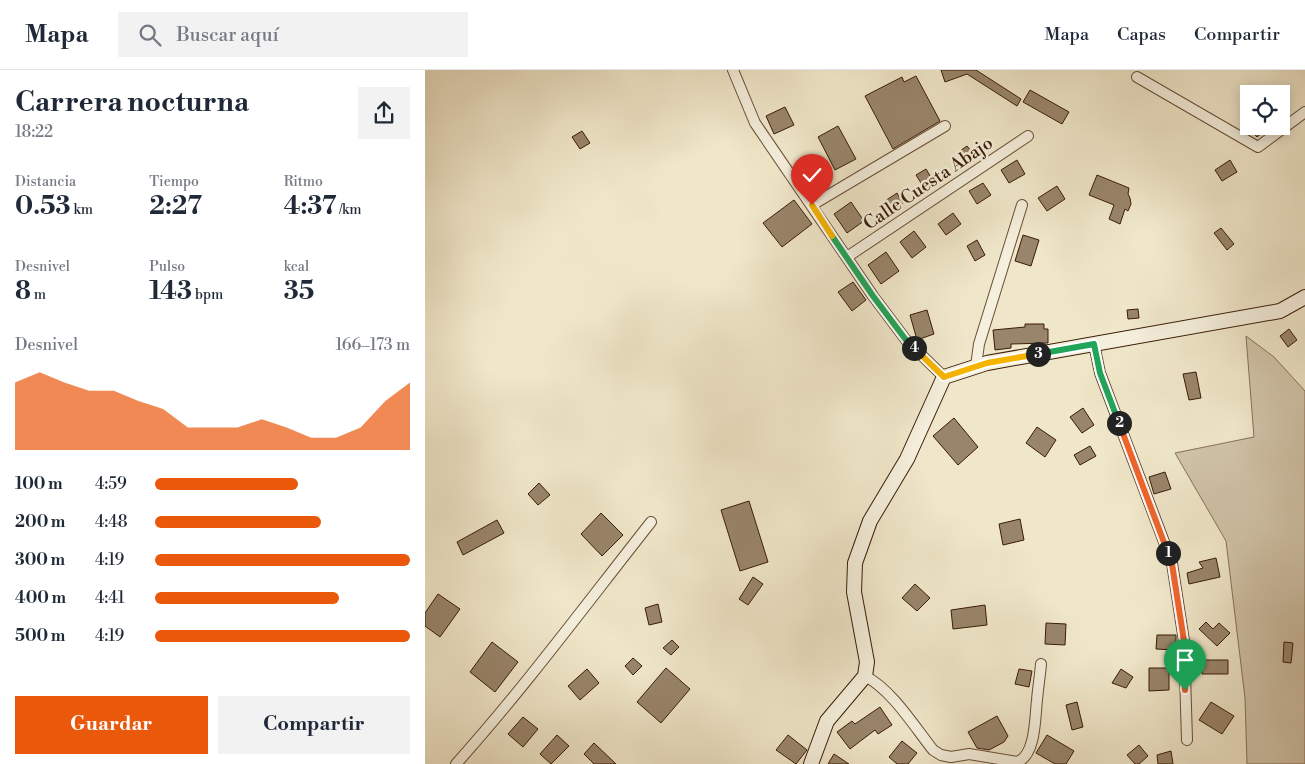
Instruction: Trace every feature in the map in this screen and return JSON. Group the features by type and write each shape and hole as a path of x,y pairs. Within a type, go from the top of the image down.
{"street":[{"path":"733,70 755,123 847,257 906,340 944,377"},
{"path":"1137,78 1258,147 1305,112"},
{"path":"812,205 945,126"},
{"name":"Calle Cuesta Abajo","path":"847,257 1028,136"},
{"path":"976,366 979,344 1021,205"},
{"path":"811,764 827,721 865,676 867,662 854,592 855,563 870,521 907,459 944,377 987,363 1280,311 1305,296"},
{"path":"1094,344 1100,373 1172,564 1184,641 1187,740"},
{"path":"456,764 522,686 651,522"},
{"path":"865,676 875,681 933,750 941,755 951,757 976,755 1012,762 1021,760 1027,753 1036,723 1036,701 1041,664"}],"shaded area":[{"path":"1246,336 1274,357 1305,391 1305,764 1247,764 1245,698 1226,541 1175,453 1254,437"}],"building":[{"path":"941,70 976,70 1021,99 1017,106 967,74 945,82"},
{"path":"916,76 940,121 893,149 865,96 902,77 904,82"},
{"path":"1030,90 1069,112 1062,124 1023,102"},
{"path":"785,107 794,125 774,134 766,116"},
{"path":"838,126 856,159 835,170 818,137"},
{"path":"582,131 590,143 580,149 572,137"},
{"path":"967,146 972,152 975,149 980,156 969,164 960,151"},
{"path":"1017,160 1025,174 1009,183 1001,170"},
{"path":"1230,160 1237,172 1222,181 1215,170"},
{"path":"926,169 936,186 926,191 916,175"},
{"path":"1097,175 1129,188 1128,194 1131,204 1128,211 1125,209 1120,224 1109,219 1114,205 1089,195"},
{"path":"983,183 991,195 977,204 969,191"},
{"path":"1057,186 1065,199 1047,211 1038,198"},
{"path":"897,193 903,204 892,211 885,201"},
{"path":"794,200 812,224 782,247 763,223"},
{"path":"851,202 864,221 847,233 834,214"},
{"path":"953,213 961,224 946,235 938,224"},
{"path":"1221,228 1234,244 1227,250 1214,233"},
{"path":"914,231 926,247 912,258 900,242"},
{"path":"1023,235 1039,240 1031,266 1015,261"},
{"path":"977,240 985,255 975,261 967,246"},
{"path":"886,252 899,271 881,284 868,265"},
{"path":"853,282 866,300 852,311 838,292"},
{"path":"1138,309 1139,318 1128,319 1127,310"},
{"path":"927,310 934,334 917,340 910,315"},
{"path":"1025,324 1044,324 1044,329 1048,329 1048,343 1011,344 1011,348 995,350 993,330 1025,327"},
{"path":"1289,329 1297,340 1288,347 1280,336"},
{"path":"1196,372 1201,398 1189,400 1183,374"},
{"path":"1083,408 1094,425 1082,433 1070,417"},
{"path":"954,418 978,447 958,465 933,436"},
{"path":"1037,427 1056,440 1045,457 1026,443"},
{"path":"1090,446 1096,456 1080,465 1074,455"},
{"path":"1165,472 1171,489 1154,494 1149,477"},
{"path":"539,483 550,495 538,505 528,494"},
{"path":"749,501 768,562 740,571 721,510"},
{"path":"601,513 623,535 602,556 581,534"},
{"path":"1020,519 1024,540 1003,545 999,524"},
{"path":"497,520 504,533 463,555 457,542"},
{"path":"1216,558 1220,577 1189,584 1187,573 1203,568 1199,562"},
{"path":"753,577 763,584 748,605 739,599"},
{"path":"915,584 930,598 917,611 902,598"},
{"path":"438,594 460,609 440,637 425,626 425,613"},
{"path":"658,604 662,622 649,625 645,608"},
{"path":"985,605 987,625 953,629 951,610"},
{"path":"1206,622 1213,629 1219,623 1230,633 1217,646 1199,629"},
{"path":"1046,623 1066,624 1065,645 1045,644"},
{"path":"1157,635 1176,635 1176,650 1156,649"},
{"path":"672,640 679,647 671,655 663,648"},
{"path":"492,642 518,662 495,692 470,672"},
{"path":"1284,642 1293,643 1291,663 1283,662"},
{"path":"633,658 642,666 633,675 625,666"},
{"path":"1202,660 1228,660 1228,674 1202,674"},
{"path":"666,668 690,689 661,723 637,702"},
{"path":"1149,668 1169,668 1169,690 1149,691"},
{"path":"587,669 599,683 580,700 568,686"},
{"path":"1019,669 1032,671 1029,687 1015,684"},
{"path":"1121,669 1133,677 1126,688 1112,683"},
{"path":"1077,702 1083,727 1072,730 1066,705"},
{"path":"1211,702 1234,716 1222,734 1199,720"},
{"path":"880,707 892,725 878,734 875,730 850,749 837,732 852,721 855,724"},
{"path":"997,716 1008,736 1004,742 989,750 977,748 968,732"},
{"path":"523,717 538,729 523,747 508,734"},
{"path":"557,735 569,746 551,764 540,754"},
{"path":"788,735 807,750 796,764 776,750"},
{"path":"1047,735 1074,751 1066,764 1055,764 1036,753"},
{"path":"902,741 917,753 908,764 897,764 889,757"},
{"path":"594,743 616,764 594,764 584,754"},
{"path":"1139,745 1148,756 1139,764 1135,764 1127,755"},
{"path":"1171,751 1173,764 1158,764 1157,755"},
{"path":"834,754 849,764 828,764"}],"route":[{"path":"812,205 873,296 906,340 944,377 987,363 1094,344 1100,373 1172,564 1184,641 1185,690"}]}
